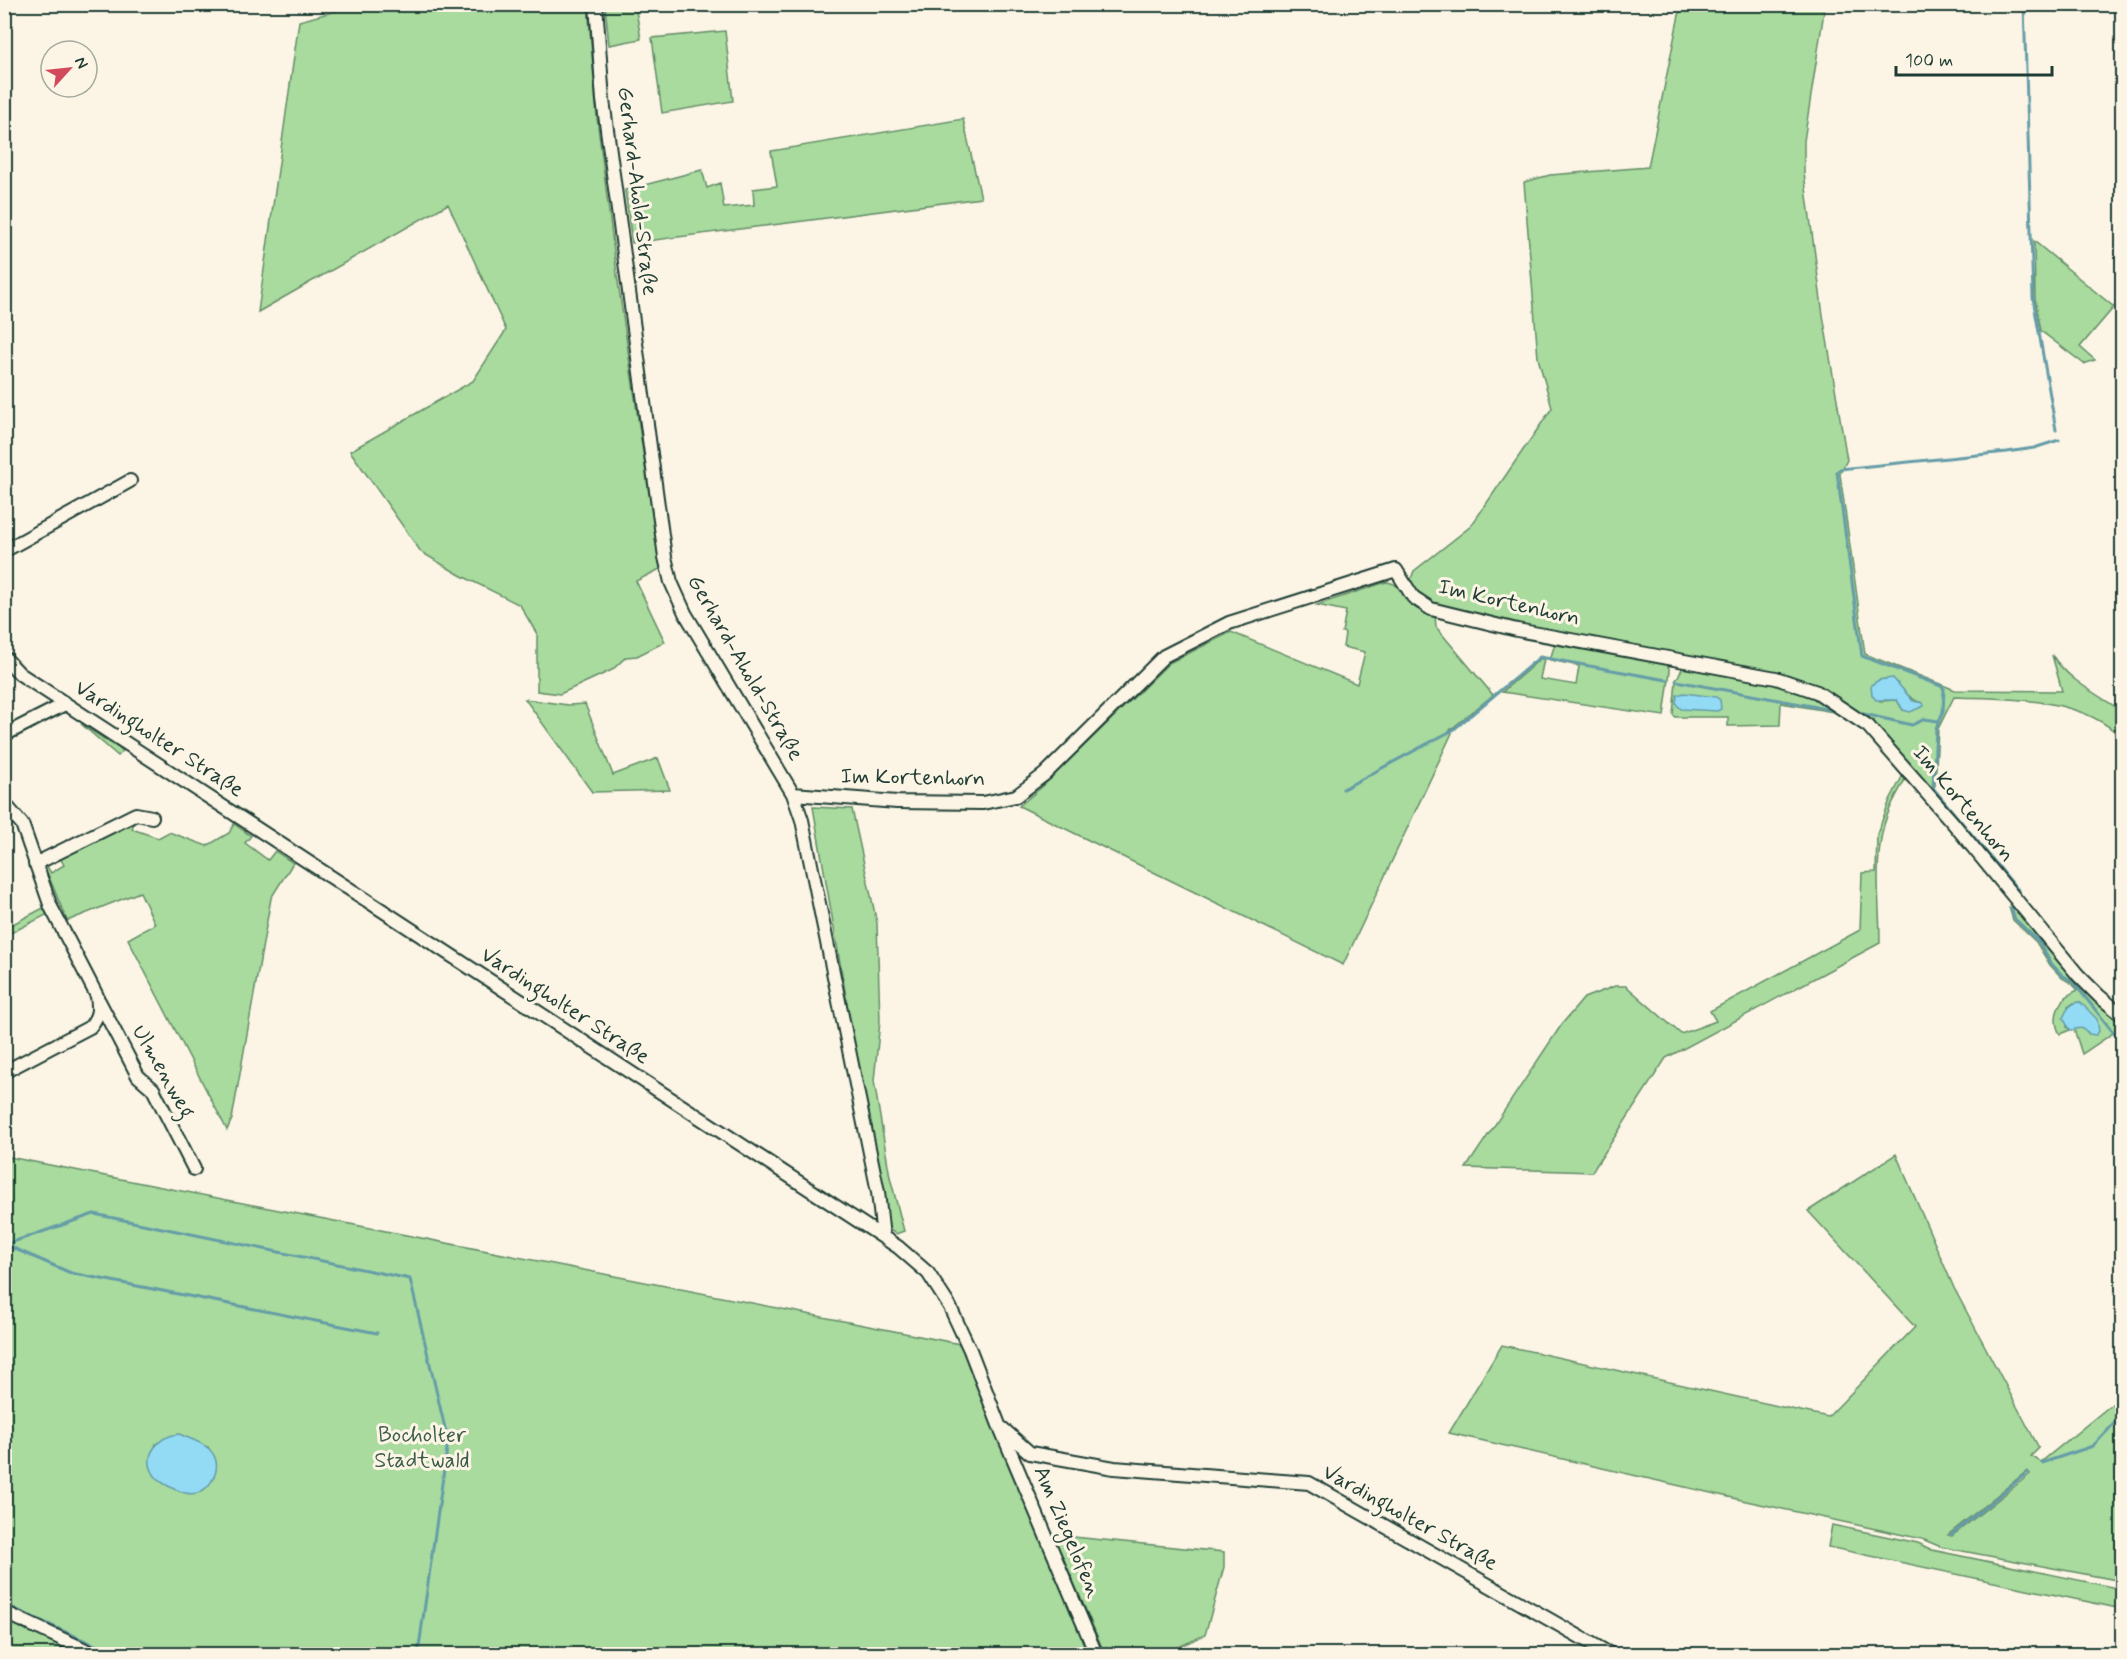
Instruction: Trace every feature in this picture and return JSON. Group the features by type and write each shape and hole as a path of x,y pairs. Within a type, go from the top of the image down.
{"street":[{"name":"Gerhard-Ahold-Straße","path":"596,4 603,100 645,424 665,557 671,582 685,613 793,794 802,820 878,1192 883,1237"},
{"path":"4,551 130,481"},
{"name":"Im Kortenhorn","path":"793,794 897,802 983,803 1016,796 1045,774 1164,656 1228,623 1396,570 1413,597 1431,609 1517,630 1776,678 1817,692 1868,726 1953,823 2078,975 2122,1016"},
{"name":"Vardingholter Straße","path":"4,657 20,674 65,704 883,1237 921,1266 950,1307 970,1350 999,1425 1030,1453 1114,1468 1309,1484 1610,1654"},
{"path":"4,735 65,704"},
{"name":"Ulmenweg","path":"4,803 22,824 54,914 138,1076 153,1089 194,1169"},
{"path":"35,864 136,814 152,817"},
{"name":"Ulmenweg","path":"4,1071 90,1027 97,1018 99,1010 97,996"},
{"name":"Am Ziegelofen","path":"999,1425 1096,1654"},
{"path":"1016,1464 1021,1455 1030,1453"},
{"path":"4,1612 94,1654"}],"green space":[{"path":"358,5 588,5 597,118 617,275 660,569 636,581 665,642 637,656 626,657 612,670 560,694 537,691 537,634 520,605 460,575 421,552 350,451 473,381 506,330 448,204 258,312 299,21"},
{"path":"605,5 635,5 641,39 609,45"},
{"path":"1681,5 1825,5 1804,141 1804,173 1823,315 1847,460 1840,474 1865,654 1955,690 2062,691 2052,655 2075,680 2122,711 2122,738 2105,724 2065,707 2021,700 1954,697 1938,729 1935,786 1930,788 1864,717 1826,692 1804,681 1777,672 1538,628 1429,602 1420,595 1410,581 1414,571 1471,526 1552,408 1538,358 1524,182 1550,175 1648,167","holes":["1879,680 1893,681 1917,702 1923,703 1903,710 1897,700 1880,701"]},
{"path":"725,31 733,101 662,113 652,38"},
{"path":"963,119 981,198 632,243 625,190 702,170 707,188 720,183 724,208 754,205 753,189 777,186 771,151"},
{"path":"2034,241 2114,307 2080,347 2095,360 2084,364 2041,331 2035,299"},
{"path":"1386,582 1399,588 1416,608 1435,615 1436,627 1493,695 1449,731 1452,733 1343,965 1019,806 1043,786 1169,663 1231,632 1357,684 1365,652 1343,647 1345,633 1342,632 1346,611 1317,605"},
{"path":"1555,643 1667,664 1670,671 1664,716 1502,692 1540,659 1544,659 1540,679 1576,685 1579,666 1550,660"},
{"path":"1683,667 1780,685 1817,699 1834,709 1833,712 1781,703 1780,725 1728,726 1728,717 1675,717 1673,715 1676,680"},
{"path":"525,699 568,705 585,704 613,775 658,758 670,790 592,792"},
{"path":"81,724 123,751 118,756"},
{"path":"1903,775 1906,778 1887,815 1879,852 1880,943 1666,1058 1592,1172 1466,1168 1562,1024 1584,998 1615,986 1626,986 1681,1034 1716,1021 1710,1011 1860,930 1862,873 1876,872 1877,834 1890,800"},
{"path":"813,807 852,809 877,923 880,1021 874,1081 890,1177 904,1231 896,1234 886,1228"},
{"path":"134,822 132,829 158,838 169,832 207,846 229,833 234,824 251,836 245,843 268,860 275,851 293,863 271,898 232,1119 227,1130 128,939 155,924 140,892 67,921 45,867 47,866 51,873 64,865 59,856"},
{"path":"49,905 52,912 5,936 5,928"},
{"path":"2009,907 2014,908 2079,982 2122,1022 2122,1027 2082,1054 2074,1029 2084,1028 2089,1034 2080,1002 2068,1007 2067,1027 2070,1030 2060,1034 2056,1021 2058,1008 2066,997 2078,990 2050,965 2036,942 2013,920"},
{"path":"1896,1154 1954,1288 2039,1448 2031,1456 2041,1462 2122,1396 2122,1581 1941,1547 1922,1539 1449,1433 1502,1345 1828,1417 1915,1327 1808,1211","holes":["2027,1471 2030,1474 1952,1536 1948,1535"]},
{"name":"Bocholter Stadtwald","path":"4,1156 960,1344 1091,1654 5,1654","holes":["156,1444 208,1447 216,1463 213,1480 152,1469 150,1461"]},
{"path":"1832,1525 1918,1543 1932,1550 2122,1589 2122,1609 1828,1547"},
{"path":"1053,1535 1224,1552 1224,1567 1205,1635 1163,1654 1105,1654"}],"water":[{"path":"1893,678 1913,701 1923,703 1924,706 1910,712 1903,710 1897,700 1876,700 1872,695 1871,685 1879,680"},
{"path":"1684,693 1716,697 1720,700 1721,709 1717,711 1681,709 1676,704 1677,695"},
{"path":"2080,1002 2097,1019 2099,1031 2096,1035 2078,1028 2070,1030 2063,1018 2069,1007"},
{"path":"179,1434 208,1448 216,1460 213,1480 197,1493 185,1493 166,1485 155,1476 151,1469 151,1454 158,1443"}],"waterway":[{"path":"2024,4 2033,298 2056,430"},
{"path":"2018,890 1933,788 1936,728 1943,712 1944,689 1862,656 1837,472 1840,469 2007,452 2034,448 2059,440"},
{"path":"1343,789 1453,730 1540,657 1667,680"},
{"path":"1676,681 1833,710"},
{"path":"1864,714 1912,725 1925,719 1938,721"},
{"path":"2011,908 2015,919 2039,942 2050,962 2062,975 2073,982 2122,1043"},
{"path":"4,1245 94,1214 410,1279 448,1441 418,1654"},
{"path":"6,1245 71,1273 377,1333"},
{"path":"2042,1463 2093,1446 2122,1415"},
{"path":"1951,1535 2028,1472"},
{"path":"4,1604 115,1654"}]}
